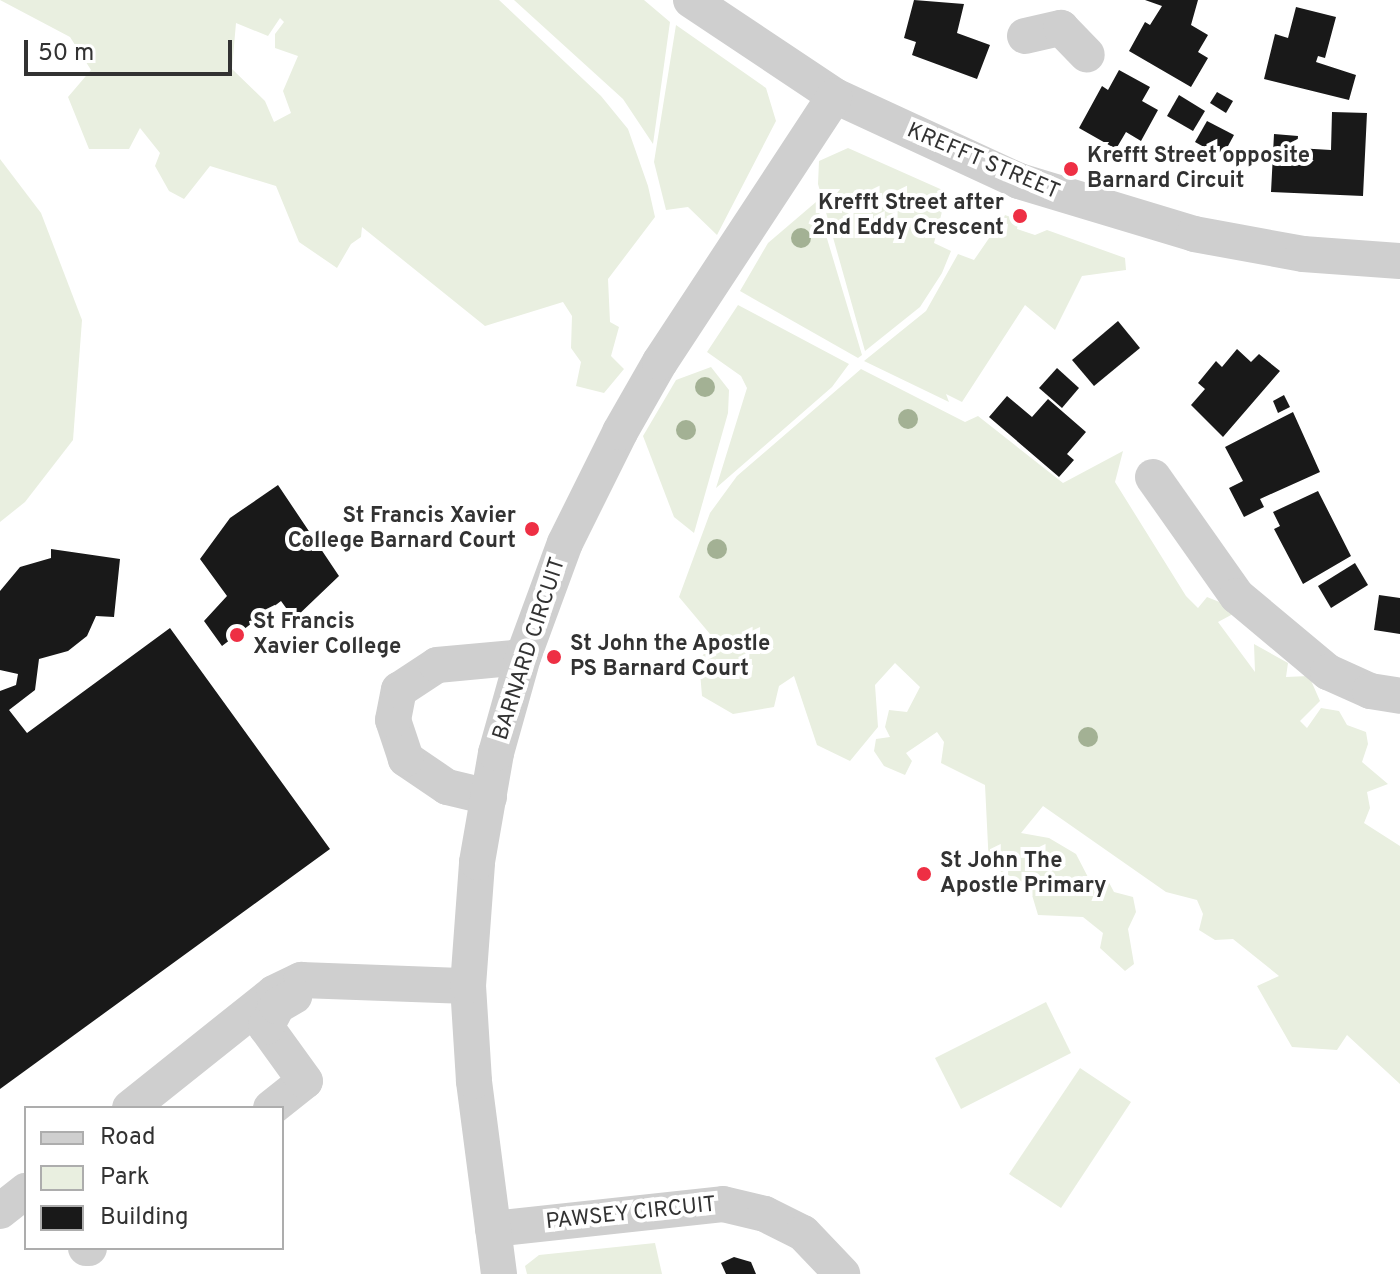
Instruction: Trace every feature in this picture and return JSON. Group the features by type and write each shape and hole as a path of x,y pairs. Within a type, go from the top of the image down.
{"street":[{"name":"KREFFT STREET","path":"691,0 835,96 962,158 1019,181 1194,234 1303,254 1400,261"},
{"path":"1025,36 1065,14 1087,55"},
{"name":"BARNARD CIRCUIT","path":"499,1274 468,986 477,862 489,797 523,657 596,475 660,362 835,96"},
{"path":"1153,477 1237,596 1328,672 1370,691 1400,696"},
{"path":"489,797 447,787 406,759 393,720 399,690 437,665 523,657"},
{"path":"133,1106 274,993 301,980 468,986"},
{"path":"274,1106 305,1081 266,1027 277,1006 326,982"},
{"path":"0,1211 24,1193"},
{"name":"PAWSEY CIRCUIT","path":"493,1229 703,1203 765,1214 803,1233 842,1274"}],"green space":[{"path":"0,0 499,0 601,96 628,129 648,186 655,217 608,279 610,322 619,327 611,356 624,369 604,393 576,386 581,362 571,348 572,316 563,302 485,326 362,227 361,237 351,244 337,268 299,242 276,186 210,166 184,199 169,191 155,166 160,153 140,128 129,149 89,149 68,97 91,70 70,37","holes":["280,18 284,22 275,34 275,48 298,56 283,91 291,113 274,122 265,101 232,69 236,23 268,36"]},
{"path":"514,0 644,0 670,22 653,144 623,99"},
{"path":"676,25 766,88 776,121 717,235 688,207 666,210 654,162"},
{"path":"848,148 947,192 934,243 951,251 942,273 920,307 865,351 818,184 819,161"},
{"path":"0,159 41,213 82,320 73,440 25,502 0,522"},
{"path":"816,202 862,355 858,358 740,291 768,243"},
{"path":"1005,215 1019,220 1017,229 1035,235 1047,230 1125,258 1126,270 1082,276 1055,330 1025,305 962,402 946,394 949,402 864,361 926,311 958,254 974,260"},
{"path":"738,305 849,364 832,387 716,488 747,388 741,376 707,352"},
{"path":"711,367 729,390 728,413 694,533 674,517 643,436 676,380"},
{"path":"861,369 965,422 978,416 1063,483 1123,451 1115,482 1186,596 1198,608 1207,597 1222,603 1233,614 1218,622 1255,672 1254,644 1288,663 1286,677 1309,676 1320,701 1300,721 1307,728 1321,708 1339,711 1347,725 1366,732 1368,744 1362,762 1388,784 1367,792 1370,808 1364,823 1400,846 1400,1084 1347,1035 1337,1050 1292,1047 1257,986 1279,976 1233,939 1215,940 1199,930 1203,914 1197,900 1166,892 1043,806 1021,833 1049,838 1076,854 1090,881 1106,877 1114,892 1133,897 1136,912 1128,929 1134,964 1125,971 1100,948 1103,933 1083,917 1038,915 1029,885 989,866 985,785 941,763 944,742 937,732 906,753 912,761 905,775 884,766 874,751 876,739 890,737 885,727 889,710 907,712 920,687 895,663 875,685 878,727 850,761 817,745 794,676 779,686 774,707 733,714 702,696 699,660 715,640 679,597 710,513 737,476"},
{"path":"1046,1002 1071,1053 961,1109 935,1058"},
{"path":"1080,1068 1131,1102 1061,1208 1009,1174"},
{"path":"655,1243 662,1274 527,1274 525,1266 539,1255"}],"building":[{"path":"914,0 964,4 957,33 990,45 977,79 912,55 916,42 904,38"},
{"path":"1145,0 1198,0 1191,25 1208,35 1198,52 1208,58 1191,87 1129,51 1145,22 1150,25 1162,6"},
{"path":"1296,7 1336,17 1325,58 1318,56 1316,62 1356,75 1349,100 1264,79 1275,34 1288,38"},
{"path":"1119,70 1150,87 1142,101 1158,110 1141,141 1126,132 1116,149 1079,128 1102,86 1108,90"},
{"path":"1217,92 1233,101 1226,113 1210,103"},
{"path":"1179,95 1205,111 1193,131 1167,116"},
{"path":"1332,112 1367,113 1363,196 1271,192 1274,134 1298,136 1297,148 1331,150"},
{"path":"1207,121 1234,135 1222,157 1195,142"},
{"path":"1118,321 1140,348 1094,386 1072,360"},
{"path":"1237,349 1251,362 1259,354 1280,371 1223,437 1191,405 1205,389 1198,383 1216,361 1222,367"},
{"path":"1057,368 1079,388 1062,408 1039,388"},
{"path":"1284,395 1290,407 1278,413 1273,401"},
{"path":"1007,396 1032,417 1048,399 1086,432 1067,454 1074,460 1059,477 989,417"},
{"path":"1293,412 1320,472 1260,499 1264,507 1244,517 1229,488 1243,481 1225,447"},
{"path":"278,485 339,576 294,619 281,601 222,646 204,621 227,596 200,559 230,518"},
{"path":"1318,491 1351,556 1303,584 1274,529 1280,526 1273,512"},
{"path":"51,549 120,559 114,617 96,616 87,636 68,651 39,659 35,690 9,710 27,733 170,628 330,849 0,1089 0,691 16,685 18,674 0,670 0,591 20,567 51,558"},
{"path":"1355,563 1368,585 1331,608 1318,586"},
{"path":"1379,595 1400,598 1400,634 1374,630"},
{"path":"734,1257 751,1262 756,1274 726,1274 721,1263"}],"place":[{"name":"Krefft Street opposite Barnard Circuit","path":"1071,169"},
{"name":"Krefft Street after 2nd Eddy Crescent","path":"1020,216"},
{"name":"St Francis Xavier College Barnard Court","path":"532,529"},
{"name":"St Francis Xavier College","path":"237,635"},
{"name":"St John the Apostle PS Barnard Court","path":"554,657"},
{"name":"St John The Apostle Primary","path":"924,874"}]}
